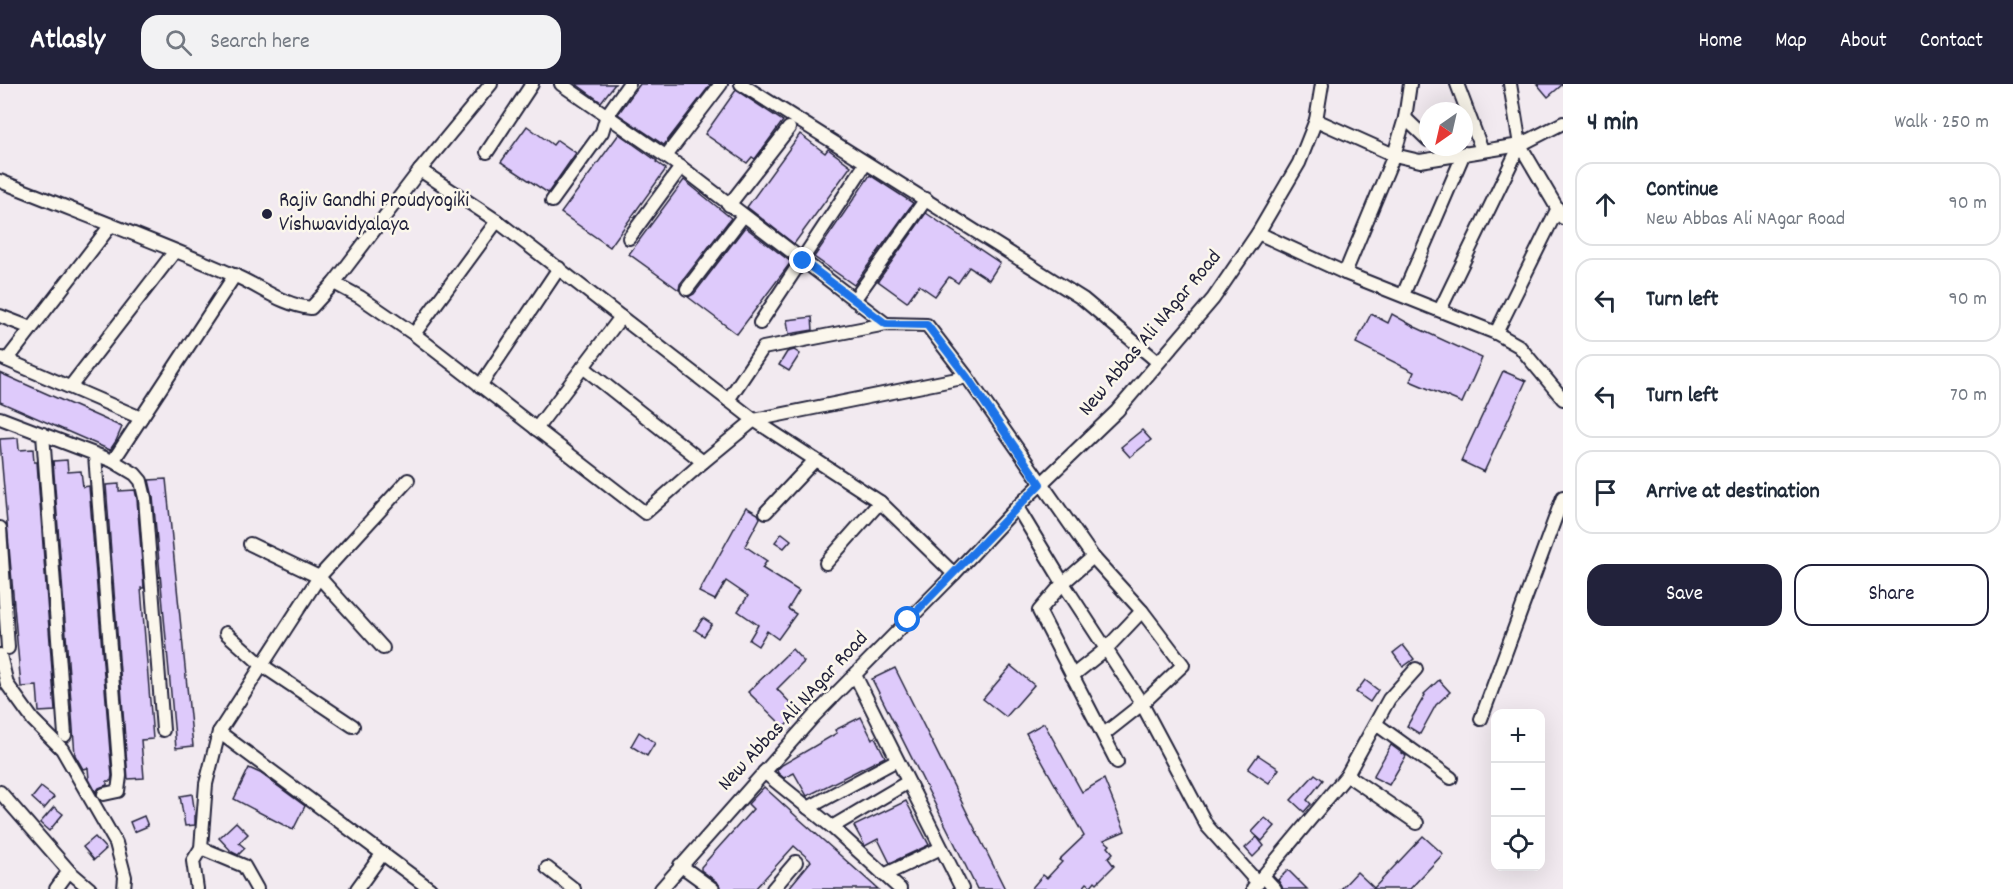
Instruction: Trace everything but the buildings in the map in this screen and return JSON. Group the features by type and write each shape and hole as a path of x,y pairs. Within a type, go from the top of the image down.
{"street":[{"path":"0,181 235,275 291,304 311,308 334,283 420,170 491,84"},
{"path":"487,152 532,84"},
{"path":"561,84 681,167 886,324"},
{"path":"552,201 602,132 606,115 629,84"},
{"path":"666,156 722,84"},
{"path":"741,84 1083,299 1158,362"},
{"name":"New Abbas Ali NAgar Road","path":"661,889 814,716 1017,507 1117,411 1213,299 1258,233 1299,163 1316,120 1322,84"},
{"path":"1345,273 1394,155 1405,118 1410,84"},
{"path":"1457,84 1482,150"},
{"path":"1496,333 1560,214 1520,145 1510,84"},
{"path":"1405,118 1419,131"},
{"path":"1316,120 1394,155 1420,161 1448,156"},
{"path":"1473,152 1520,145 1563,123"},
{"path":"729,205 789,128"},
{"path":"1440,310 1520,145"},
{"path":"1420,161 1423,156"},
{"path":"1403,295 1463,156"},
{"path":"760,323 866,163"},
{"path":"629,238 681,167"},
{"path":"420,170 497,220 754,420 880,502 954,574"},
{"path":"854,300 926,199"},
{"path":"687,289 743,216"},
{"path":"414,334 497,220"},
{"path":"111,225 31,328 3,358 141,418"},
{"path":"1258,233 1345,273 1496,333 1519,346 1563,399"},
{"path":"70,387 175,251"},
{"path":"480,386 559,268"},
{"path":"113,461 235,275"},
{"path":"334,283 360,297 414,334 645,513 754,420 967,377"},
{"path":"0,316 31,328"},
{"path":"536,429 621,317"},
{"path":"728,400 763,348 886,324 927,325 967,377 1093,557 1142,611 1183,665 1142,704 1104,734"},
{"path":"583,367 703,462"},
{"path":"0,418 113,461 135,474 141,481 146,498 163,730"},
{"path":"43,434 65,735"},
{"path":"95,455 120,776 118,790 104,794"},
{"path":"766,512 815,460"},
{"path":"197,889 193,861 201,848 206,784 219,732 319,577 408,480"},
{"path":"1481,719 1563,497"},
{"path":"826,564 880,502"},
{"path":"1017,507 1063,584 1142,704 1207,826 1258,883 1275,889"},
{"path":"0,528 7,684 33,720 62,749 116,843 125,877 124,889"},
{"path":"250,544 319,577 383,648"},
{"path":"1093,557 1063,584 1039,611 1117,762"},
{"path":"1072,676 1106,649 1142,611"},
{"path":"226,633 263,666 353,726"},
{"path":"1258,883 1347,775 1389,699 1416,669"},
{"path":"855,675 962,889"},
{"path":"1376,724 1451,778"},
{"path":"219,732 429,889"},
{"path":"808,808 897,760"},
{"path":"764,772 832,827 900,889"},
{"path":"1347,775 1417,823"},
{"path":"832,827 908,782"},
{"path":"0,792 69,871 90,889"},
{"path":"201,848 244,866 257,889"},
{"path":"884,875 941,848"},
{"path":"357,889 382,853"},
{"path":"773,889 796,862"},
{"path":"680,865 713,889"},
{"path":"547,868 574,889"},
{"path":"56,889 69,871"}],"place":[{"name":"Rajiv Gandhi Proudyogiki Vishwavidyalaya","path":"267,214"}],"route":[{"path":"803,261 886,324 927,325 967,377 1040,484 908,620"}]}
